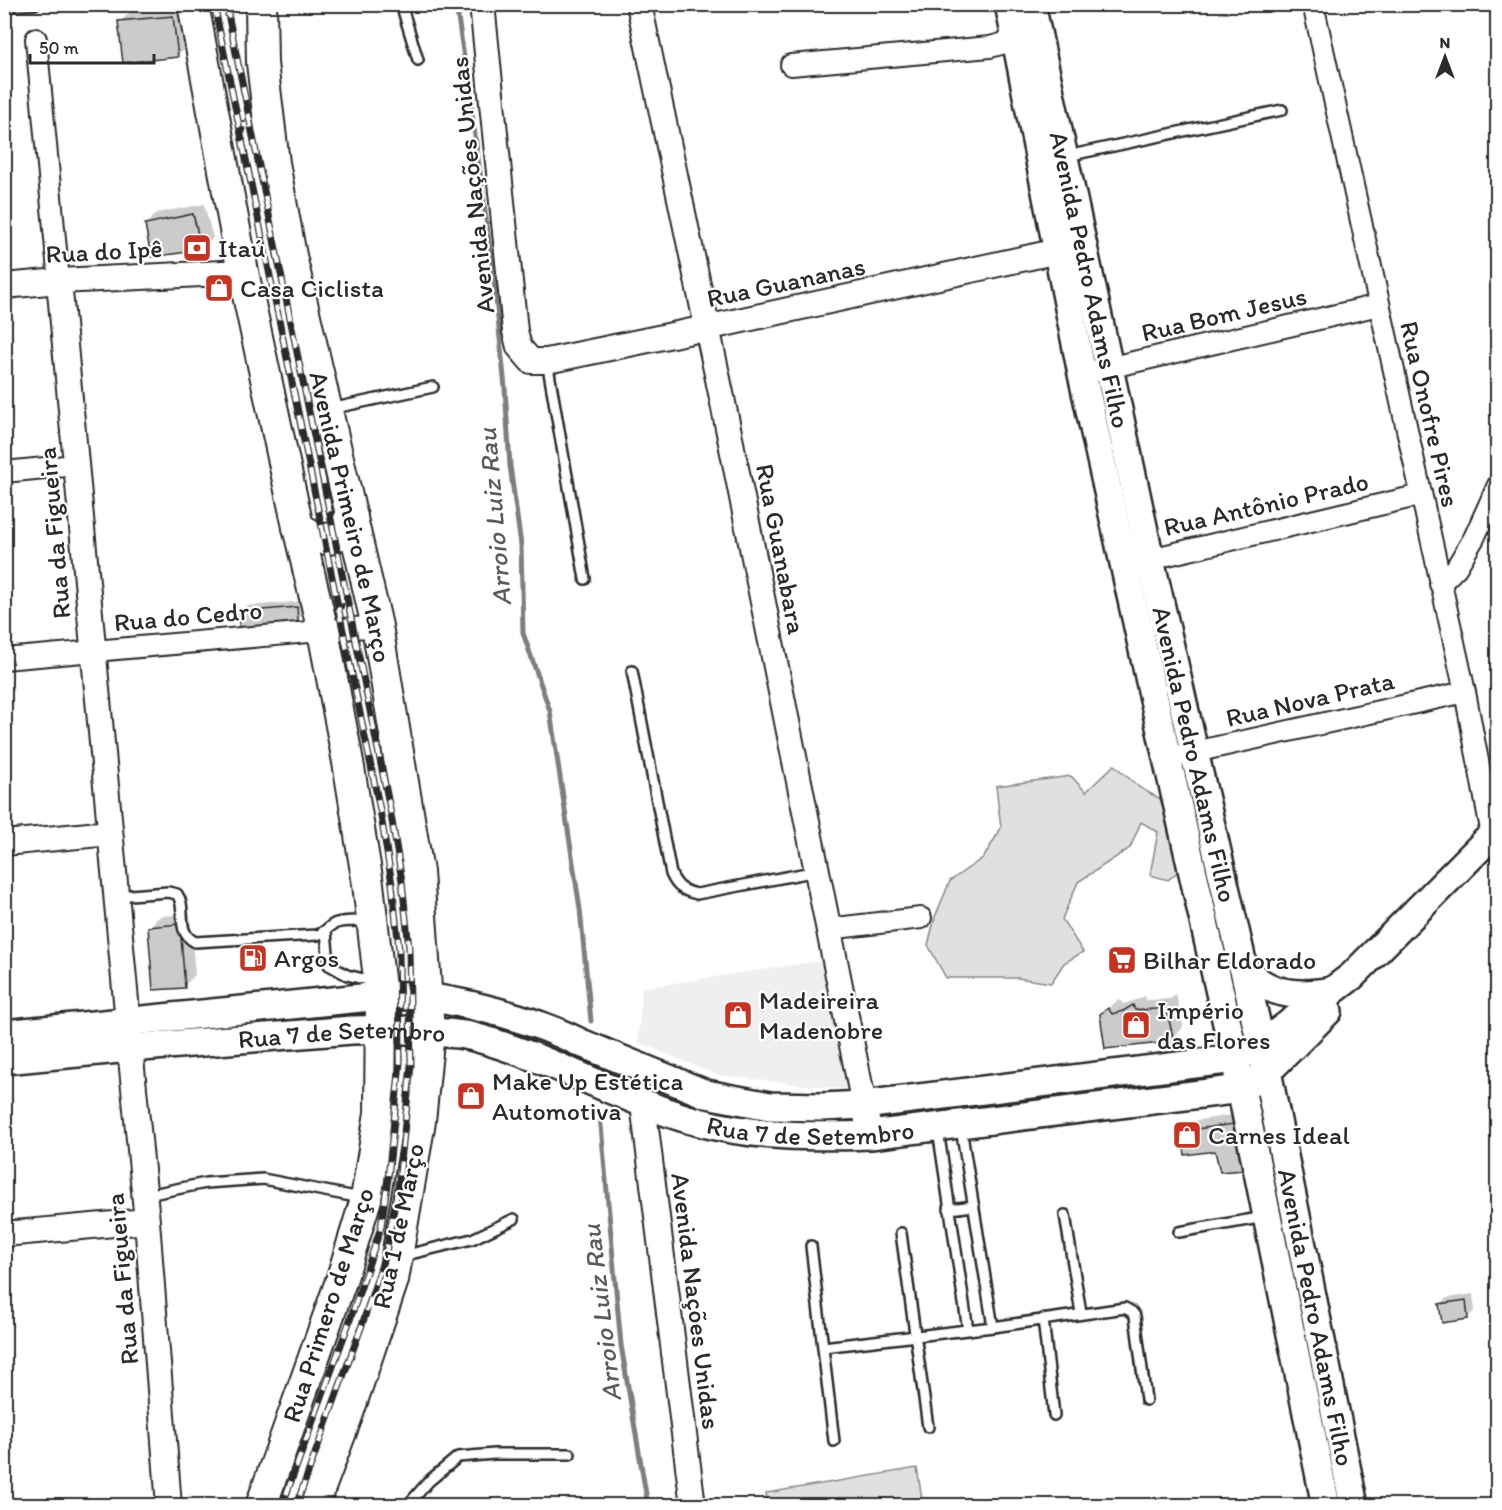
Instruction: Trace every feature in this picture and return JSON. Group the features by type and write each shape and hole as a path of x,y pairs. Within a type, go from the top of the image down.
{"main road":[{"name":"Avenida Primeiro de Março","path":"193,4 243,272 322,631 348,762 372,921 380,990 381,1029"},
{"name":"Avenida Primeiro de Março","path":"261,4 262,63 274,163 291,256 377,626 418,872 429,1032"},
{"name":"Avenida Pedro Adams Filho","path":"1009,4 1082,374 1123,566 1235,1059 1326,1506"},
{"name":"Avenida Pedro Adams Filho","path":"1031,4 1150,559 1267,1072 1354,1506"},
{"path":"298,527 314,537 330,538 339,534 352,517"},
{"path":"1243,968 1261,983 1278,991 1311,994 1342,984 1495,832"},
{"name":"Rua 7 de Setembro","path":"4,1060 380,990 394,995 463,1004 515,1018 567,1036 706,1094 770,1106 863,1105 1235,1059 1261,1045 1342,984"},
{"name":"Rua 7 de Setembro","path":"4,1034 129,1035 381,1029 452,1033 473,1036 568,1071 643,1104 699,1122 768,1135 826,1137 870,1135 1241,1089 1267,1072 1327,1013 1343,993 1342,984"},
{"name":"Rua Primero de Março","path":"261,1506 341,1281 366,1199 380,1113 381,1029"},
{"name":"Rua 1 de Março","path":"313,1506 393,1280 420,1121 429,1032"}],"street":[{"name":"Avenida Nações Unidas","path":"482,4 515,331 519,347 537,359"},
{"name":"Rua Guanabara","path":"639,4 722,398 870,1135"},
{"name":"Rua Onofre Pires","path":"1313,4 1495,832"},
{"name":"Rua da Figueira","path":"36,39 147,1221 169,1506"},
{"path":"791,66 990,46 1016,40"},
{"name":"Rua Guananas","path":"537,359 706,328 1058,251"},
{"name":"Rua do Ipê","path":"4,286 243,272"},
{"name":"Rua Bom Jesus","path":"1082,374 1379,305"},
{"path":"4,472 76,465"},
{"path":"1440,584 1456,568 1474,538 1497,485"},
{"name":"Rua Antônio Prado","path":"1123,566 1421,495"},
{"name":"Rua do Cedro","path":"4,659 377,626"},
{"name":"Rua Nova Prata","path":"1167,758 1465,692"},
{"path":"4,843 110,833"},
{"path":"828,929 921,918"},
{"name":"Avenida Nações Unidas","path":"643,1104 693,1506"},
{"path":"4,1234 147,1221"}],"lane":[{"path":"4,6 35,4"},
{"path":"401,4 418,60"},
{"path":"1064,156 1282,110"},
{"path":"537,359 585,579"},
{"path":"327,410 433,387"},
{"path":"633,671 671,874 681,889 697,894 817,871"},
{"path":"116,896 168,892 177,894 181,900 183,929 187,936 195,942 316,935 339,922 372,921"},
{"path":"326,931 329,965 380,990"},
{"path":"949,1125 974,1206 993,1327"},
{"path":"949,1125 949,1209 968,1330"},
{"path":"144,1196 206,1183 263,1179 366,1199"},
{"path":"949,1209 974,1206"},
{"path":"1065,1215 1081,1314"},
{"path":"1179,1232 1267,1216"},
{"path":"397,1257 472,1239 514,1219"},
{"path":"901,1233 928,1427"},
{"path":"811,1246 834,1441"},
{"path":"824,1347 993,1327 1125,1308 1135,1316 1146,1400"},
{"path":"1043,1319 1054,1415"},
{"path":"407,1506 429,1481 458,1457 570,1454"}],"shaded area":[{"path":"1114,765 1140,788 1166,802 1182,868 1168,880 1150,875 1158,832 1141,822 1130,848 1078,882 1062,919 1083,952 1064,963 1051,983 1018,978 946,978 928,945 935,917 950,881 984,857 1001,828 996,786 1071,776 1086,792"},
{"name":"Madeireira Madenobre","path":"826,960 850,1090 717,1075 638,1042 642,988"},
{"path":"917,1468 923,1505 768,1505 766,1493"}],"building":[{"path":"173,16 178,57 123,63 118,21"},
{"path":"193,214 202,250 151,257 145,224"},
{"path":"297,607 298,621 293,628 240,632 239,612"},
{"path":"180,924 185,988 153,990 148,927"},
{"name":"Império das Flores","path":"1165,1003 1173,1037 1171,1042 1105,1049 1100,1014 1108,1008 1112,1014 1133,1005 1135,1010 1157,1009"},
{"path":"1234,1124 1244,1170 1220,1172 1215,1151 1185,1155 1181,1131"},
{"path":"1466,1300 1468,1319 1442,1323 1439,1304"}],"waterway":[{"name":"Arroio Luiz Rau","path":"456,4 494,279 510,466 521,545 523,633 550,711 580,909 591,1021"},
{"name":"Arroio Luiz Rau","path":"600,1115 621,1345 648,1506"}],"railway":[{"path":"214,4 380,810 392,884 399,949 400,1063 381,1227 350,1320 282,1506"},
{"path":"226,4 390,809 402,881 409,948 411,1065 399,1181 386,1252 296,1506"}],"place":[{"name":"Itaú","path":"197,248"},
{"name":"Casa Ciclista","path":"219,288"},
{"name":"Argos","path":"253,958"},
{"name":"Bilhar Eldorado","path":"1122,960"},
{"name":"Madeireira Madenobre","path":"738,1015"},
{"name":"Império das Flores","path":"1136,1025"},
{"name":"Make Up Estética Automotiva","path":"471,1096"},
{"name":"Carnes Ideal","path":"1187,1135"}]}
